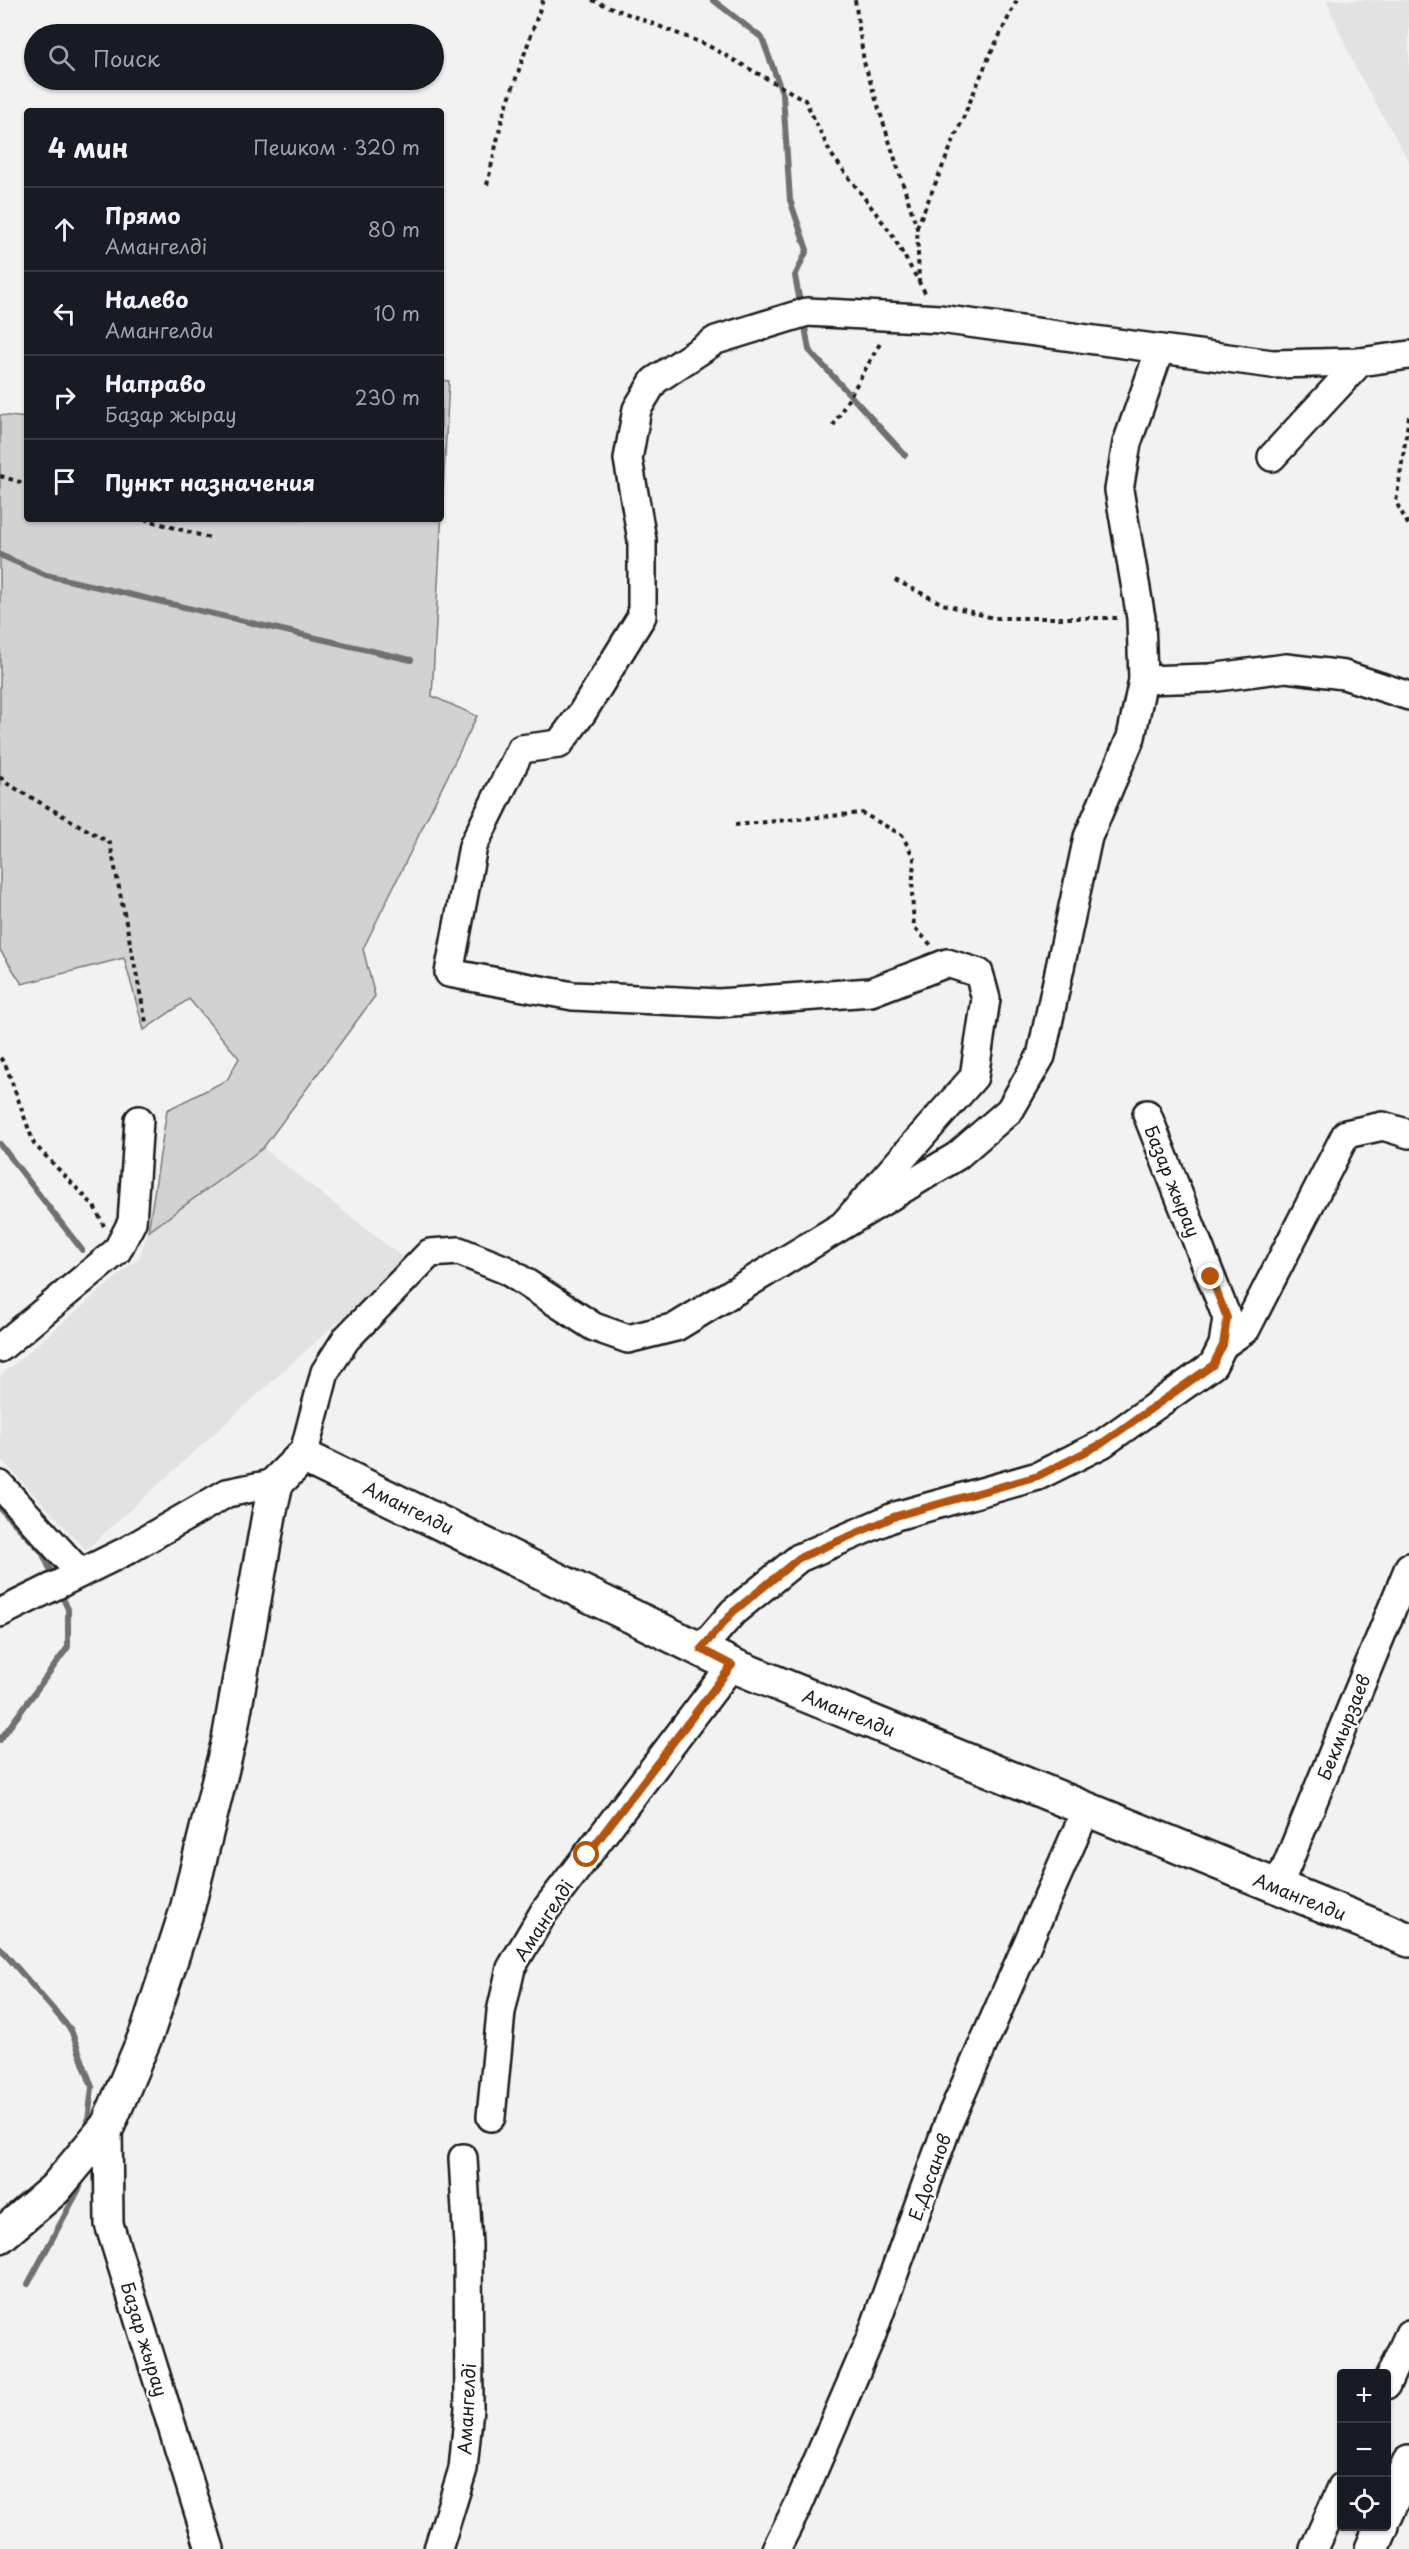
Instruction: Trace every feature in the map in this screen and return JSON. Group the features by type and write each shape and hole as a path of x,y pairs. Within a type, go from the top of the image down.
{"main road":[{"path":"0,2236 55,2189 108,2125 148,2030 189,1898 230,1740 276,1483 303,1456"},
{"name":"Амангелди","path":"303,1456 732,1665 1409,1940"},
{"path":"1391,2504 1409,2463"},
{"path":"1372,2549 1380,2531"}],"street":[{"path":"844,1224 974,1077 986,999 979,972 948,963 871,992 719,1003 573,996 449,972 473,846 521,749 559,744 582,713 642,616 642,540 628,459 637,409 654,381 716,340 807,312 940,319 1272,364 1360,362 1409,355"},
{"path":"303,1456 325,1372 346,1339 430,1253 459,1251 506,1270 594,1327 628,1339 676,1327 957,1156 1010,1110 1041,1056 1088,837 1131,737 1143,680 1141,618 1119,490 1126,443 1160,349"},
{"path":"1272,457 1360,362"},
{"path":"1143,680 1210,678 1286,668 1344,675 1409,696"},
{"name":"Базар жырау","path":"701,1649 733,1612 799,1558 896,1516 1038,1476 1101,1444 1213,1365 1223,1345 1227,1318 1147,1114"},
{"path":"0,1348 117,1251 132,1222 139,1120"},
{"path":"1223,1345 1246,1329 1346,1134 1383,1126 1409,1134"},
{"path":"0,1613 128,1550 227,1493 276,1483"},
{"path":"0,1485 80,1573"},
{"name":"Бекмырзаев","path":"1278,1887 1409,1567"},
{"name":"Амангелді","path":"491,2117 501,2012 512,1968 544,1912 732,1665"},
{"name":"Е.Досанов","path":"776,2549 798,2506 871,2337 948,2124 1088,1808"},
{"name":"Базар жырау","path":"108,2125 109,2224 210,2549"},
{"name":"Амангелді","path":"438,2549 463,2469 469,2408 468,2245 463,2158"},
{"path":"1391,2374 1409,2334"},
{"path":"1314,2549 1337,2496"}],"path":[{"path":"488,185 502,118 543,0"},
{"path":"592,0 707,45 805,100 831,154 891,233 940,319"},
{"path":"855,0 864,62 917,228 919,282"},
{"path":"917,228 988,59 1017,0"},
{"path":"833,426 878,343 907,317"},
{"path":"1409,416 1396,502 1409,526"},
{"path":"0,477 24,483"},
{"path":"154,522 213,539"},
{"path":"895,580 943,604 993,618 1141,618"},
{"path":"0,777 8,784 110,843 146,1022"},
{"path":"735,825 862,813 902,835 914,858 912,892 914,927 948,963"},
{"path":"0,1058 5,1063 34,1144 94,1206 117,1251"}],"shaded area":[{"path":"1326,0 1409,0 1409,161 1356,69"},
{"path":"444,380 449,381 444,474"},
{"path":"0,415 24,418 24,522 441,522 432,696 477,716 363,949 375,996 263,1148 148,1232 167,1110 227,1080 239,1058 189,999 144,1030 124,958 22,984 0,950"},
{"path":"263,1148 406,1260 86,1550 0,1458 0,1376 139,1258 148,1232"}],"waterway":[{"path":"713,0 762,38 783,95 790,200 807,250 795,276 801,308"},
{"path":"804,321 809,350 905,455"},
{"path":"0,555 46,575 411,660"},
{"path":"0,1144 82,1250"},
{"path":"0,1508 42,1552 54,1578"},
{"path":"0,1740 68,1647 68,1609 59,1590"},
{"path":"0,1948 71,2030 92,2087 87,2130"},
{"path":"28,2284 80,2187 82,2176"}],"route":[{"path":"587,1855 732,1665 701,1649 733,1612 799,1558 896,1516 1038,1476 1101,1444 1213,1365 1223,1345 1227,1318 1211,1277"}]}
